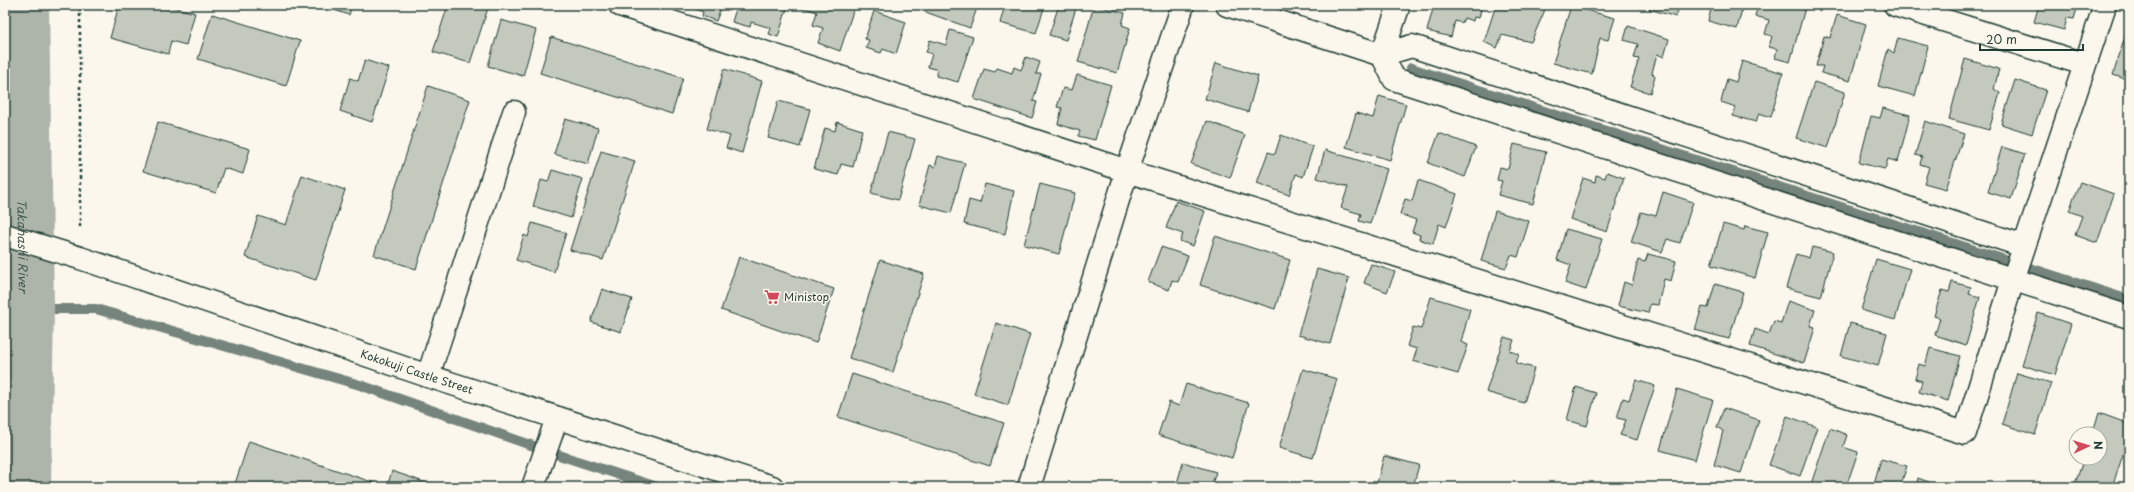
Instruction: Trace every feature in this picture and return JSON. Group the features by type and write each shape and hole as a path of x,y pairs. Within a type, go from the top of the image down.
{"street":[{"path":"620,5 1127,171 1965,433 2024,246 2104,5"},
{"path":"1029,487 1127,171 1183,5"},
{"path":"1227,5 1382,55 1412,46 2024,246"},
{"path":"1399,5 1382,55 1394,79 2129,317"},
{"path":"1895,5 2084,64"},
{"path":"428,376 514,112"},
{"name":"Kokokuji Castle Street","path":"5,235 72,256 428,376 555,423 772,487"},
{"path":"533,487 555,423"}],"path":[{"path":"72,256 80,5"}],"building":[{"path":"119,5 166,5 195,13 186,45 171,41 168,54 110,38"},
{"path":"319,5 352,5 349,15"},
{"path":"448,5 489,5 470,63 433,52"},
{"path":"690,5 722,5 716,21 702,16 703,12 689,7"},
{"path":"737,5 752,8 753,5 788,5 778,37 769,34 771,28 751,22 750,27 732,22"},
{"path":"803,5 855,5 840,51 818,43 823,28 813,25 817,12 802,7"},
{"path":"922,5 978,5 970,28 920,10"},
{"path":"1005,5 1045,5 1036,33 1000,23"},
{"path":"1059,5 1077,5 1066,40 1049,35"},
{"path":"1094,5 1125,13 1122,25 1130,28 1117,73 1078,62"},
{"path":"1434,5 1482,5 1479,18 1474,17 1473,21 1464,18 1462,23 1455,21 1451,37 1427,31"},
{"path":"1496,5 1547,5 1531,42 1502,35 1497,48 1484,42"},
{"path":"1650,5 1680,5 1676,17 1649,9"},
{"path":"1712,5 1743,5 1737,29 1708,21"},
{"path":"1758,5 1796,5 1805,8 1790,62 1775,58 1777,49 1769,47 1772,36 1765,34 1769,20 1755,16"},
{"path":"2039,5 2078,5 2074,19 2067,18 2064,30 2034,22"},
{"path":"1571,6 1615,18 1608,40 1600,38 1592,74 1553,63"},
{"path":"874,11 906,22 896,54 883,49 881,53 866,48 869,40 865,39"},
{"path":"212,14 300,41 286,86 198,59"},
{"path":"1837,15 1866,24 1850,81 1821,73 1823,66 1816,66 1824,36 1830,38"},
{"path":"501,20 536,30 523,76 488,66"},
{"path":"2129,24 2129,80 2113,75"},
{"path":"1628,26 1669,39 1664,57 1657,54 1652,73 1655,76 1650,93 1630,87 1639,59 1634,58 1638,44 1624,40"},
{"path":"950,30 973,37 958,82 936,76 938,70 928,67 932,54 926,52 930,40 946,45"},
{"path":"551,37 683,78 672,114 540,73"},
{"path":"1898,38 1928,46 1915,96 1878,86 1888,49 1894,53"},
{"path":"1026,57 1040,62 1036,74 1041,74 1033,101 1037,102 1032,118 974,99 984,69 995,72 997,68 1012,73 1014,67 1021,70"},
{"path":"1965,59 1999,69 1994,89 2000,93 1989,130 1949,119"},
{"path":"365,60 389,68 372,122 340,111 350,78 358,81"},
{"path":"1742,61 1783,73 1771,117 1759,113 1756,122 1733,116 1736,107 1721,102 1727,79 1736,82"},
{"path":"1216,63 1258,76 1248,112 1205,99"},
{"path":"724,69 762,81 742,153 726,148 730,136 707,129"},
{"path":"1077,75 1111,85 1095,140 1078,136 1080,131 1058,124 1062,108 1057,107 1063,88 1072,90"},
{"path":"2015,80 2046,90 2032,134 2001,124"},
{"path":"1814,82 1845,92 1828,148 1796,138"},
{"path":"428,86 470,100 416,269 374,255"},
{"path":"1379,96 1406,104 1390,160 1346,147 1356,113 1373,118"},
{"path":"778,101 810,109 800,147 768,138"},
{"path":"1883,108 1910,115 1898,162 1888,159 1885,169 1859,163 1871,116 1880,118"},
{"path":"565,119 598,128 588,164 554,154"},
{"path":"1207,121 1245,135 1230,178 1191,164"},
{"path":"1925,121 1964,134 1946,189 1924,183 1929,167 1920,164 1922,157 1915,155"},
{"path":"158,122 250,149 243,174 224,168 216,193 143,171"},
{"path":"837,122 862,130 853,167 841,164 838,175 814,169 825,128 835,131"},
{"path":"888,132 915,139 898,200 871,193"},
{"path":"1439,133 1476,147 1465,177 1428,163"},
{"path":"1281,135 1313,147 1303,177 1296,174 1289,195 1257,183 1268,152 1275,154"},
{"path":"1514,144 1546,152 1533,204 1498,195 1502,181 1497,180 1500,167 1508,169"},
{"path":"2002,147 2025,154 2011,199 1988,192"},
{"path":"1325,150 1387,169 1370,224 1359,221 1361,214 1341,208 1348,187 1317,178"},
{"path":"601,151 635,161 603,260 570,250"},
{"path":"938,156 965,163 951,213 919,205 930,165 935,167"},
{"path":"552,170 583,179 571,218 533,206 541,180 548,182"},
{"path":"1607,172 1624,178 1607,232 1570,219 1583,178 1595,182 1596,175 1605,178"},
{"path":"302,175 345,190 316,280 245,257 258,216 286,225"},
{"path":"1418,180 1457,194 1446,227 1439,224 1433,244 1419,239 1420,235 1412,232 1416,220 1400,214 1405,199 1412,201"},
{"path":"2080,182 2114,194 2097,243 2075,235 2082,216 2069,211"},
{"path":"985,184 1014,191 1005,234 964,224 969,200 980,203"},
{"path":"1040,184 1075,193 1059,254 1024,245"},
{"path":"1663,192 1693,202 1680,243 1667,239 1662,252 1631,242 1641,212 1656,216"},
{"path":"1176,201 1205,211 1193,246 1180,241 1183,234 1166,228"},
{"path":"1495,211 1529,221 1518,257 1511,255 1506,268 1481,261"},
{"path":"532,223 566,233 554,272 516,260 524,235 528,237"},
{"path":"1723,224 1744,230 1745,226 1768,232 1755,278 1711,265"},
{"path":"1566,229 1602,239 1586,290 1565,283 1571,265 1557,260"},
{"path":"1215,236 1290,260 1275,309 1200,285"},
{"path":"1161,247 1188,256 1178,282 1172,280 1169,290 1148,282"},
{"path":"1812,247 1833,252 1821,297 1786,288 1796,254 1809,258"},
{"path":"1648,254 1676,261 1671,281 1664,279 1658,305 1650,304 1648,313 1618,306 1624,282 1632,285 1638,260 1645,262"},
{"path":"739,257 834,289 816,343 721,310"},
{"path":"1876,259 1910,269 1895,320 1861,310"},
{"path":"880,260 924,274 893,372 849,358"},
{"path":"1371,264 1395,272 1387,292 1364,283"},
{"path":"1317,269 1349,278 1330,344 1298,335"},
{"path":"1952,282 1971,287 1969,294 1980,297 1966,345 1935,335 1940,318 1934,316 1942,290 1949,292"},
{"path":"1715,284 1743,292 1729,339 1695,330 1702,307 1708,308"},
{"path":"602,289 632,299 621,332 591,322"},
{"path":"1431,297 1470,309 1461,342 1468,345 1458,374 1413,361 1417,349 1407,346 1413,327 1421,329"},
{"path":"1788,301 1815,310 1810,326 1815,328 1804,363 1750,346 1755,329 1769,334 1774,321 1781,323"},
{"path":"2038,313 2071,324 2055,375 2022,365"},
{"path":"996,323 1030,334 1008,405 974,394"},
{"path":"1850,323 1887,333 1878,366 1841,356"},
{"path":"1504,337 1514,340 1510,351 1519,354 1516,363 1534,368 1524,403 1486,392"},
{"path":"1930,348 1960,356 1948,401 1919,392 1922,381 1915,379 1919,364 1925,366"},
{"path":"1303,369 1337,379 1313,458 1279,448"},
{"path":"2017,373 2051,383 2035,435 2002,424"},
{"path":"852,374 1004,423 990,466 838,417"},
{"path":"1636,380 1655,386 1637,440 1620,435 1626,420 1617,418 1623,398 1629,400"},
{"path":"1186,384 1249,403 1232,458 1158,435 1169,402 1179,406"},
{"path":"1576,387 1596,393 1587,426 1567,420"},
{"path":"1677,389 1713,400 1695,460 1660,450"},
{"path":"1724,408 1759,420 1741,473 1714,465 1723,431 1717,427"},
{"path":"2099,413 2129,424 2129,437 2112,487 2074,487 2081,466 2108,466 2108,426 2095,426"},
{"path":"1787,416 1817,427 1800,476 1769,465"},
{"path":"1830,428 1847,435 1843,447 1858,452 1846,487 1810,487"},
{"path":"249,441 387,487 234,487"},
{"path":"1384,456 1419,465 1413,487 1376,487"},
{"path":"1881,459 1907,466 1900,487 1873,487"},
{"path":"1183,462 1216,472 1211,487 1176,487"},
{"path":"392,471 438,487 387,487"},
{"path":"1918,478 1942,487 1916,487"}],"waterway":[{"name":"Takahashi River","path":"18,5 23,307 20,487"},
{"path":"1411,68 2129,300"},
{"path":"23,307 40,309 96,309 360,385 562,456 657,487"}],"place":[{"name":"Ministop","path":"772,297"}]}
